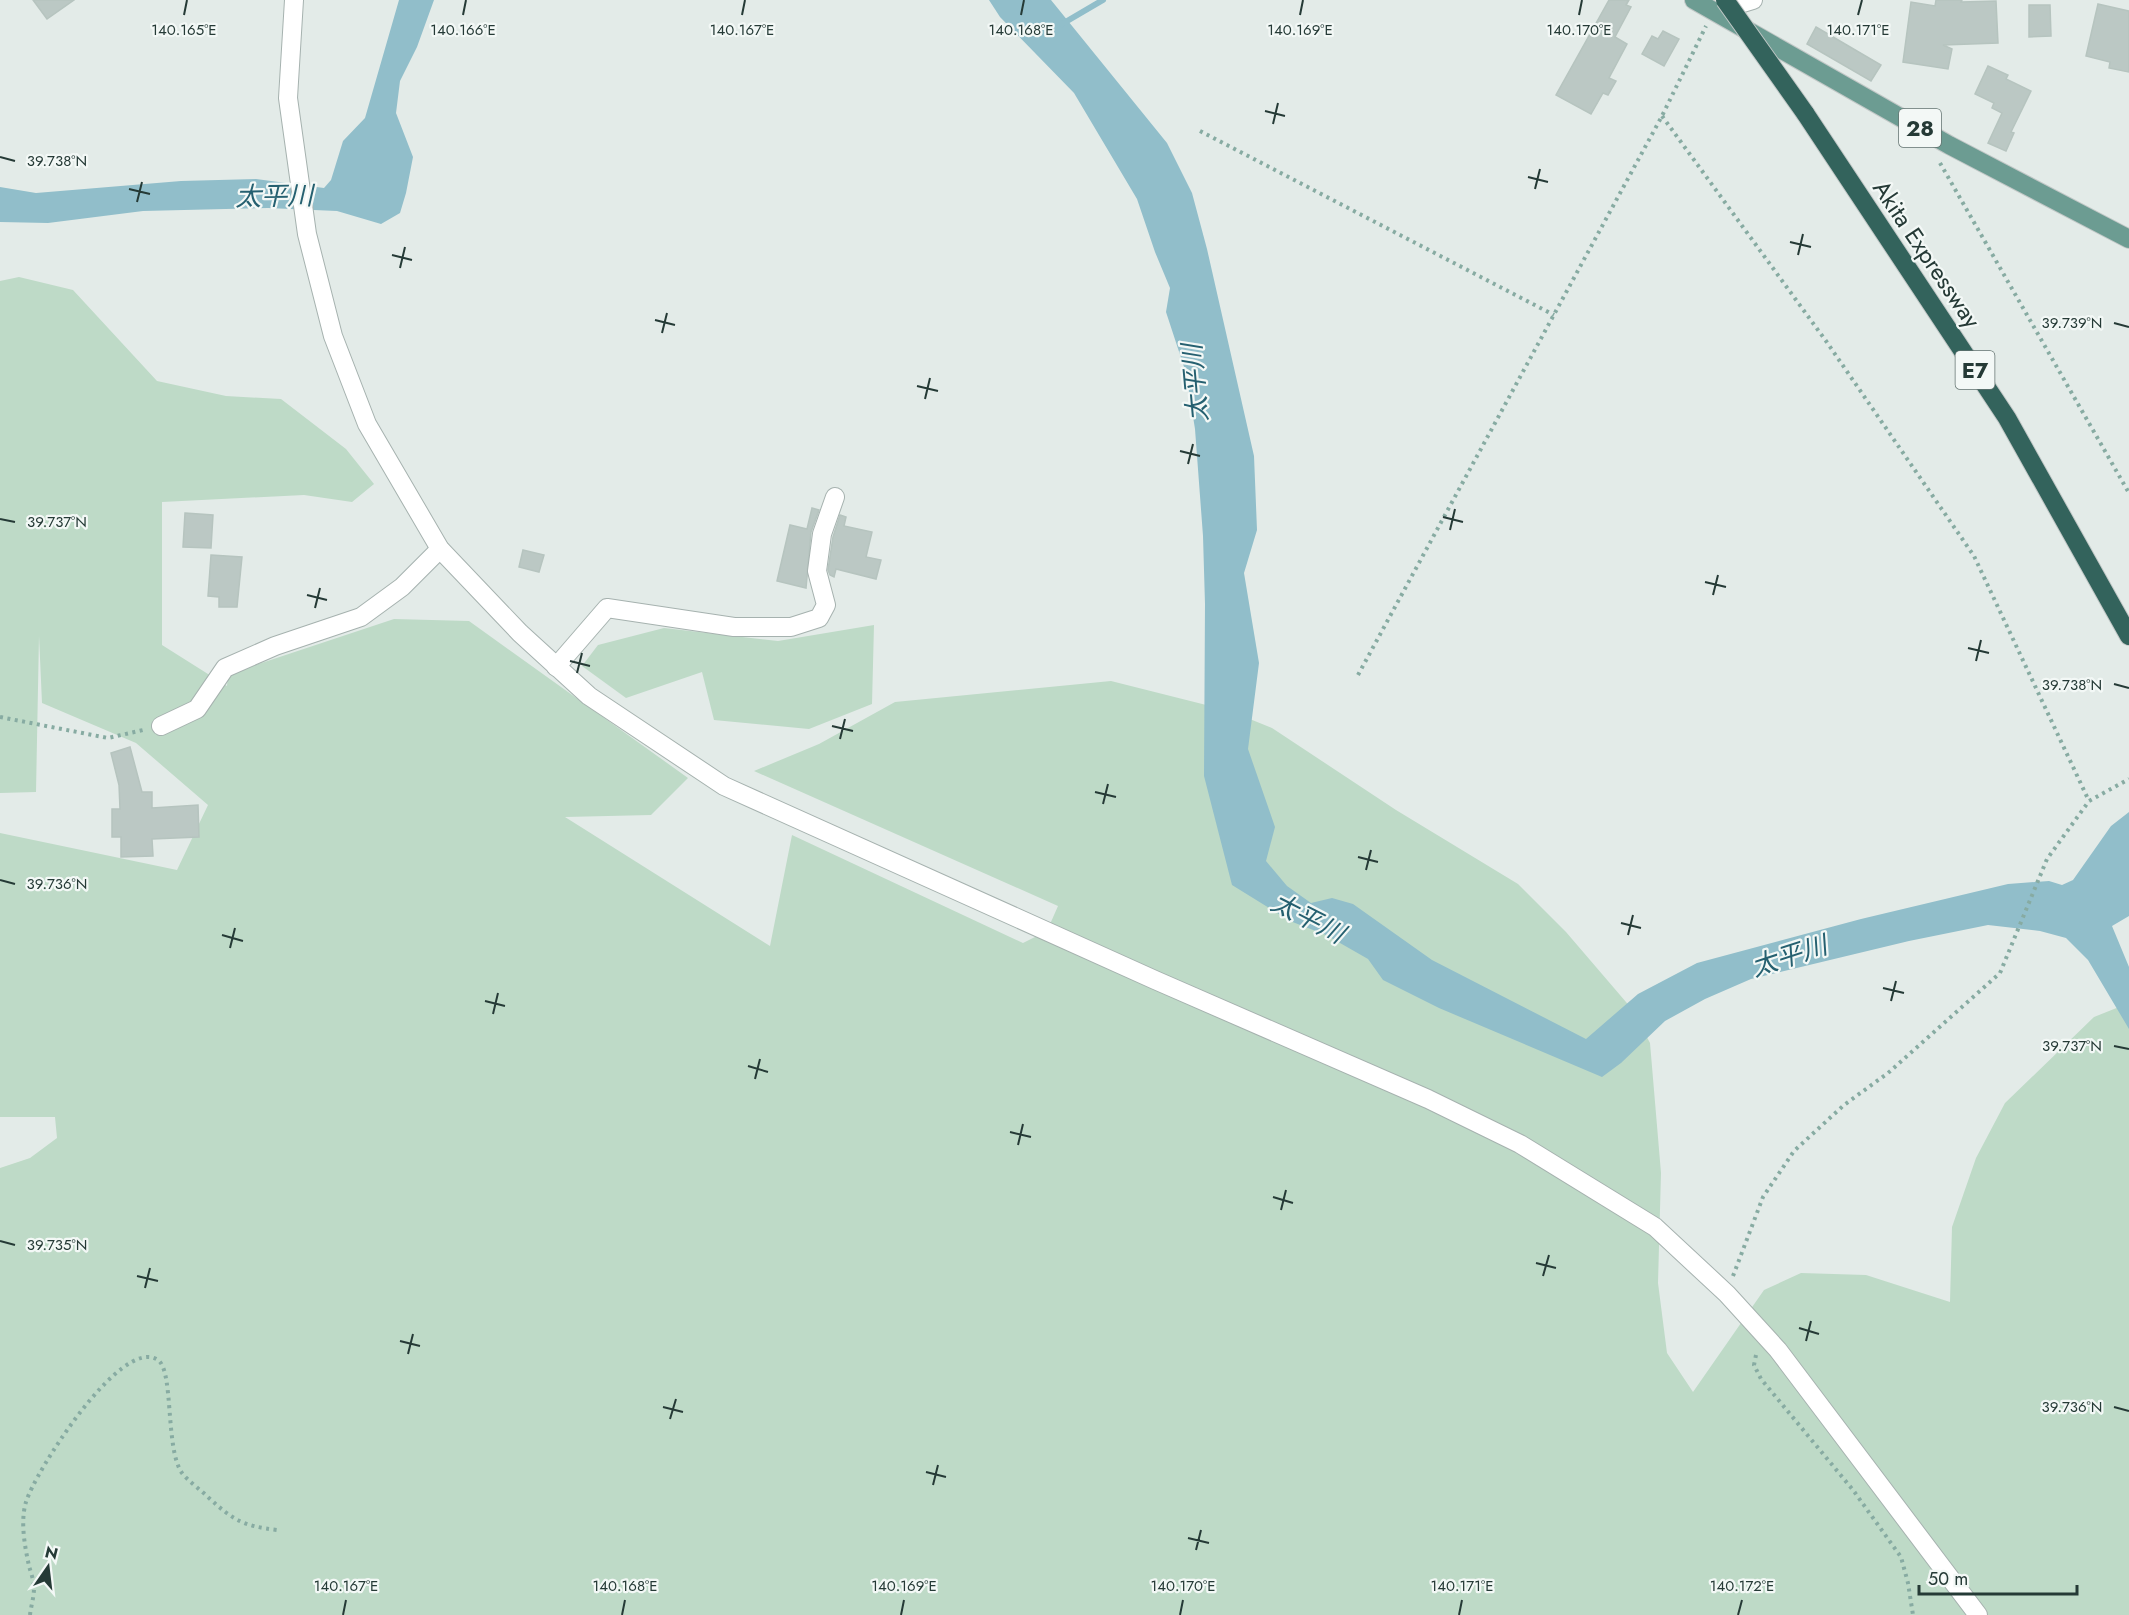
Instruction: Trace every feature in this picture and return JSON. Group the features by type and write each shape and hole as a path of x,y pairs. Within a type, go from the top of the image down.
{"highway":[{"name":"Akita Expressway","path":"1719,6 1805,113 2007,418 2129,636"}],"main road":[{"name":"28","path":"1694,0 1719,6 1949,145 2129,239"}],"street":[{"path":"294,0 288,98 307,234 333,336 367,424 440,549 520,633 589,696 724,786 1155,980 1428,1099 1520,1144 1655,1227 1726,1294 1770,1341 1978,1615"},
{"path":"1719,6 1753,0"},
{"path":"556,667 607,608 734,627 791,627 819,618 826,605 817,570 822,534 835,497"},
{"path":"161,726 197,709 225,668 275,646 361,617 402,587 440,549"}],"path":[{"path":"1358,675 1662,116 1719,6"},
{"path":"1662,116 1826,340 1974,556 2088,801"},
{"path":"1200,131 1554,315"},
{"path":"1938,159 2129,493"},
{"path":"0,717 108,738 161,726"},
{"path":"1726,1294 1763,1197 1794,1151 1844,1105 1888,1072 2000,973 2047,859 2088,801 2129,779"},
{"path":"1770,1341 1756,1355 1754,1365 1761,1379 1853,1490 1901,1557 1913,1615"},
{"path":"30,1615 34,1587 23,1528 26,1503 57,1442 81,1409 132,1361 149,1357 158,1360 166,1371 171,1438 182,1473 231,1518 255,1528 277,1530"}],"green space":[{"path":"19,277 73,290 157,381 226,396 281,399 346,449 374,484 352,502 304,495 162,502 162,645 227,686 228,674 394,619 469,621 688,778 651,815 565,817 770,946 792,835 1023,943 1047,931 1058,906 754,771 819,744 895,702 1111,681 1230,711 1272,728 1396,810 1518,884 1566,932 1632,1009 1650,1043 1661,1173 1658,1283 1667,1353 1693,1392 1764,1290 1801,1273 1866,1275 1950,1302 1952,1227 1976,1158 2005,1103 2094,1017 2129,1003 2129,1615 0,1615 0,1168 30,1158 57,1138 55,1117 0,1117 0,833 177,870 208,805 136,743 42,703 39,636 36,792 0,793 0,281"},
{"path":"874,625 872,704 809,729 714,720 702,672 626,698 582,666 598,645 664,628 778,641"}],"water":[{"name":"太平川","path":"399,0 434,0 417,47 400,81 396,113 413,157 406,193 400,213 381,224 337,211 268,208 143,211 48,223 0,222 0,187 36,193 181,181 256,179 324,188 331,180 343,141 365,118"},
{"name":"太平川","path":"989,0 1051,0 1167,143 1192,193 1254,456 1257,530 1244,573 1259,663 1248,749 1275,827 1266,861 1287,886 1311,903 1332,898 1353,904 1432,960 1586,1039 1638,994 1697,963 1861,919 2008,884 2049,881 2062,885 2073,880 2111,826 2129,812 2129,916 2112,926 2129,967 2129,1029 2088,960 2066,938 2040,931 1988,925 1909,941 1751,979 1705,999 1665,1021 1621,1063 1602,1077 1439,1008 1383,980 1368,959 1326,935 1290,921 1232,885 1204,776 1203,536 1195,429 1186,373 1166,312 1170,288 1137,199 1074,93 1000,17"}],"building":[{"path":"33,0 74,0 47,19"},
{"path":"1609,0 1629,0 1626,5 1631,7 1615,37 1627,44 1609,78 1616,81 1608,95 1603,93 1591,114 1556,95"},
{"path":"1936,0 1996,1 1998,43 1943,45 1952,49 1948,69 1903,62 1911,2 1935,6"},
{"path":"2098,4 2129,11 2129,72 2109,68 2110,62 2086,56"},
{"path":"2029,5 2050,5 2051,36 2029,37"},
{"path":"1816,27 1881,65 1871,81 1807,44"},
{"path":"1663,31 1679,39 1664,66 1642,54 1652,36 1658,39"},
{"path":"1988,66 2008,75 2006,79 2031,91 2011,132 2014,133 2006,151 1988,143 2002,113 1992,108 1994,103 1975,94"},
{"path":"812,508 819,510 811,532 806,588 777,581 790,525 807,529"},
{"path":"185,513 213,515 211,548 183,547"},
{"path":"840,515 846,517 844,526 872,532 866,557 881,560 876,579 836,569 834,577 830,575 828,570 833,537"},
{"path":"523,550 544,555 539,572 519,567"},
{"path":"211,555 242,557 237,607 219,607 219,597 208,596"},
{"path":"130,747 142,792 152,792 152,808 198,805 199,837 152,839 153,856 121,857 121,837 112,837 112,809 120,809 119,785 111,753"}],"waterway":[{"path":"1062,24 1103,0"}]}
